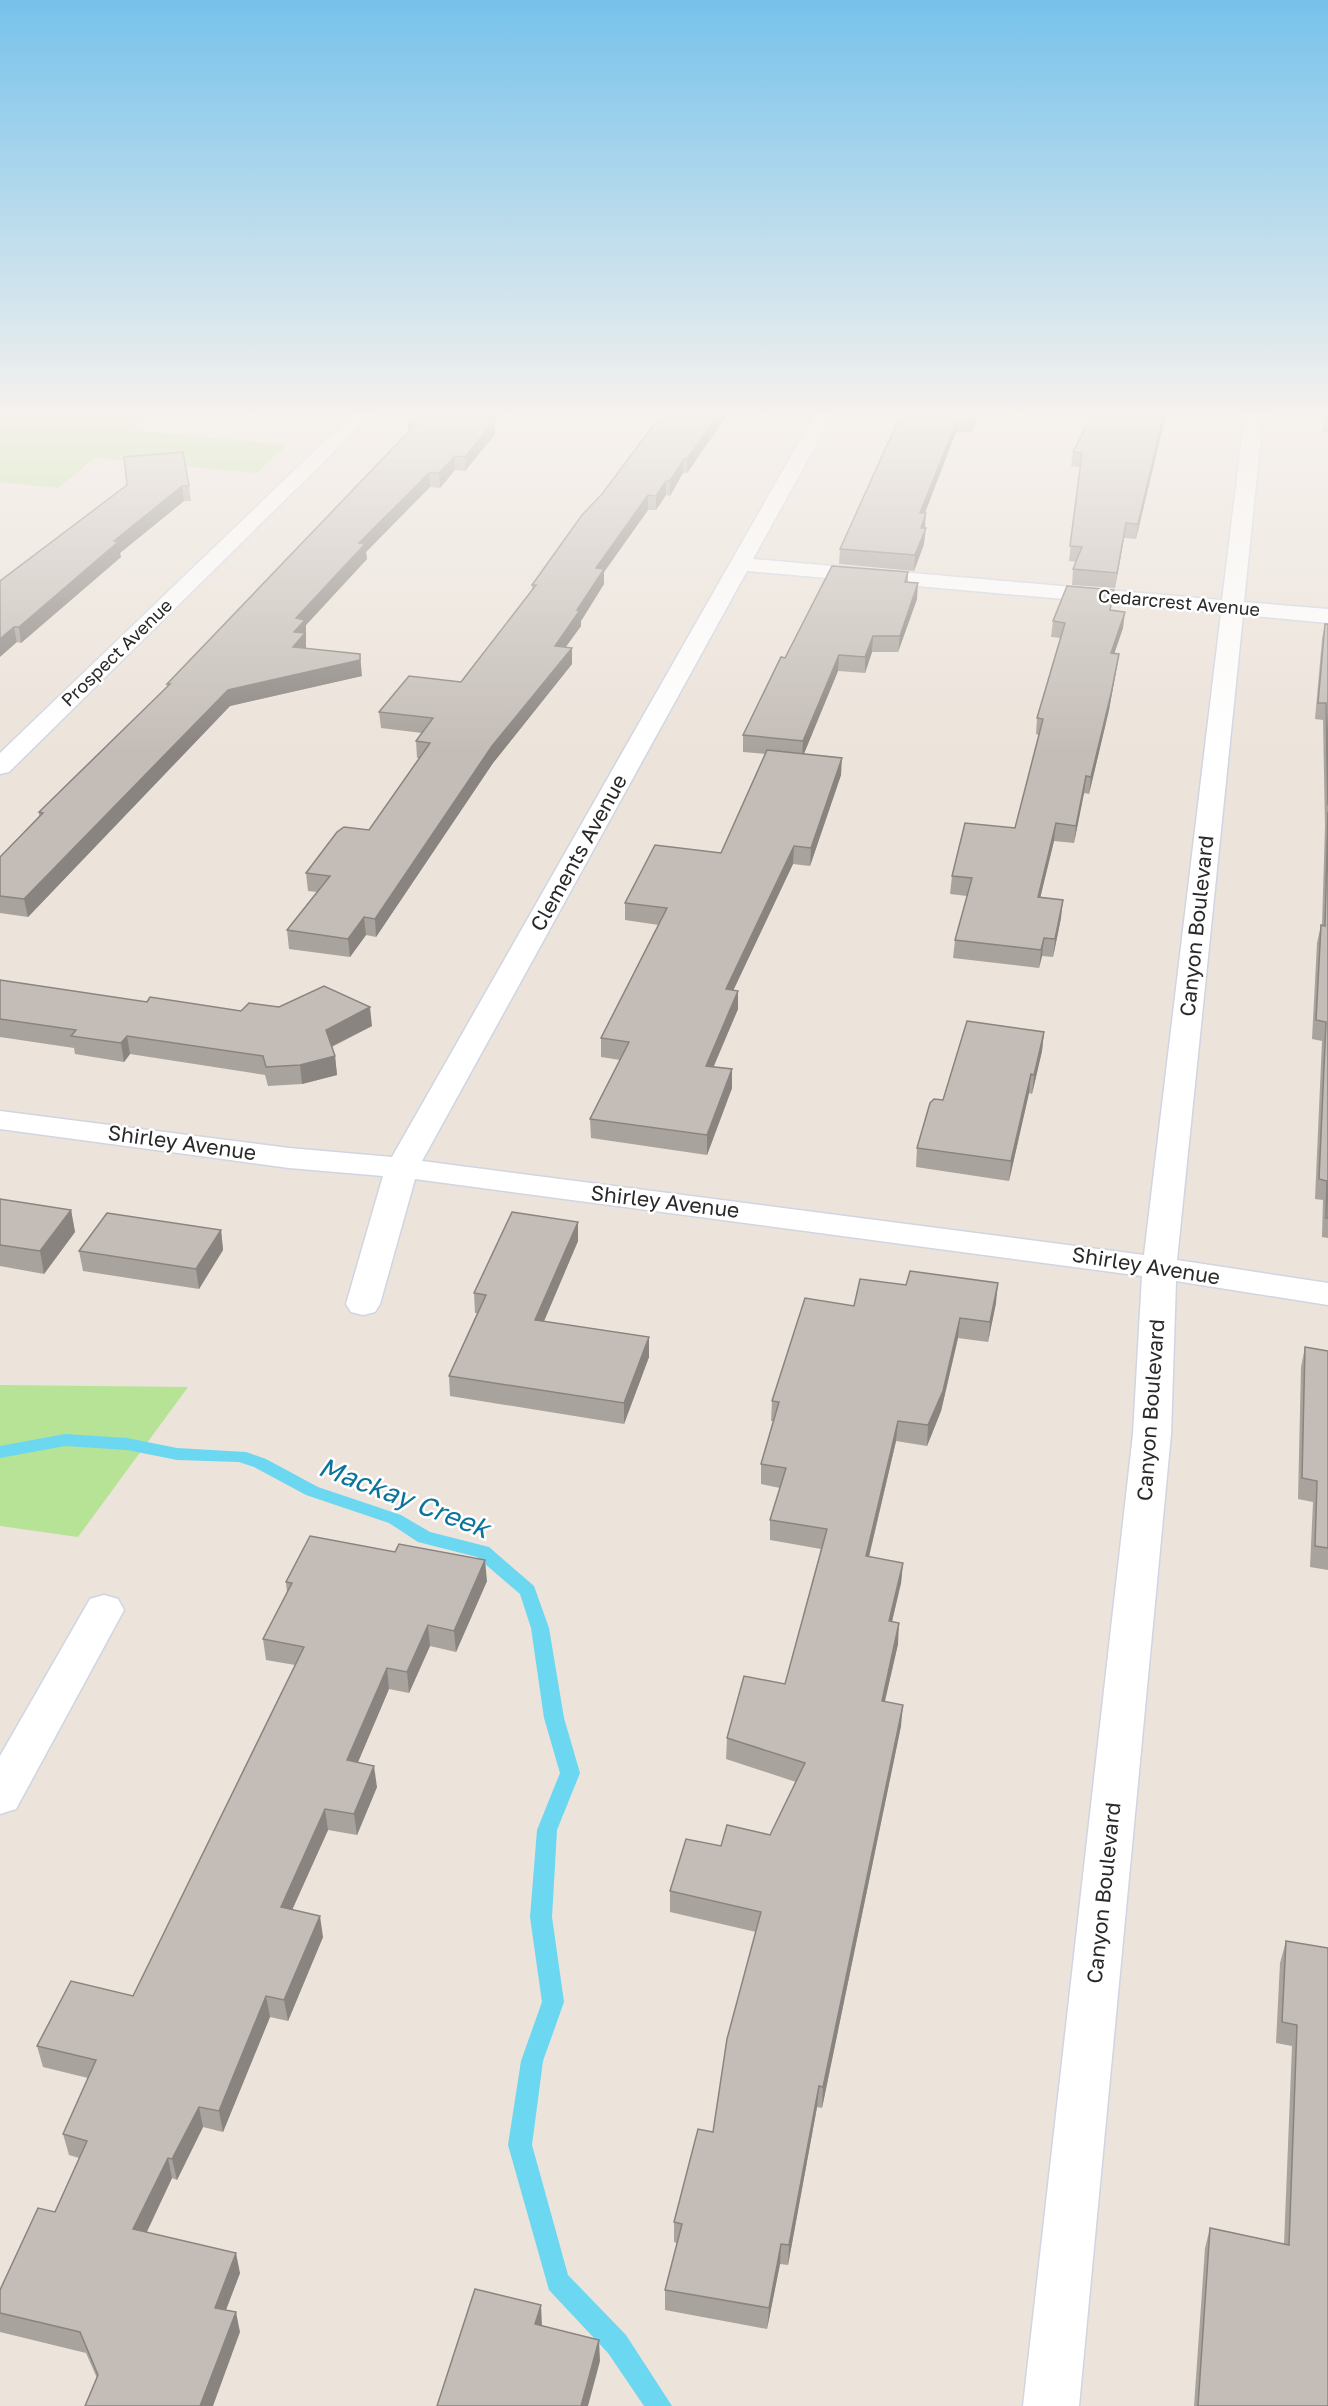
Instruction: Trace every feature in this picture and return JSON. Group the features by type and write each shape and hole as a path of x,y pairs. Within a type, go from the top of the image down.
{"street":[{"name":"Prospect Avenue","path":"0,767 248,526"},
{"name":"Clements Avenue","path":"363,1304 402,1168 764,526"},
{"name":"Canyon Boulevard","path":"1051,2406 1152,1434 1159,1268 1242,526"},
{"name":"Cedarcrest Avenue","path":"743,564 1328,616"},
{"name":"Shirley Avenue","path":"0,1120 289,1158 402,1168 1090,1257 1328,1294"},
{"path":"0,1796 104,1610"}],"green space":[{"path":"0,1385 188,1387 78,1537 0,1526"}],"building":[{"path":"72,526 132,526 114,541 118,542 19,627 14,627 0,639 0,581"},
{"path":"318,526 376,526 359,543 365,544 296,618 305,620 294,632 305,633 293,647 360,654 360,660 228,690 24,899 0,896 0,857 43,813 39,812 170,684 167,684"},
{"path":"574,526 626,526 596,568 604,569 555,646 572,648 492,746 375,919 364,917 348,939 287,930 330,876 306,873 337,832 344,827 369,830 430,743 416,741 433,718 379,712 409,676 461,682 536,585 532,585"},
{"path":"850,526 926,528 915,555 840,549"},
{"path":"1073,526 1125,526 1117,573 1073,569 1082,547 1070,546"},
{"path":"832,566 908,572 905,582 918,583 900,636 873,636 865,657 839,655 803,741 743,735 781,657 785,658"},
{"path":"1067,586 1114,590 1110,610 1125,612 1111,653 1119,654 1091,777 1086,776 1076,826 1056,823 1038,897 1063,900 1055,939 1044,938 1041,950 955,940 972,878 952,876 965,823 1015,828 1043,719 1037,718 1065,623 1053,621"},
{"path":"1325,624 1328,624 1328,805 1326,703 1318,703"},
{"path":"767,750 842,758 811,848 794,846 726,989 738,991 706,1066 732,1069 707,1135 590,1119 629,1042 601,1038 667,908 625,903 655,845 721,853"},
{"path":"1328,812 1328,1218 1326,1218 1327,1181 1319,1179 1326,1022 1316,1020 1321,925 1325,926"},
{"path":"0,980 147,1002 150,997 241,1011 249,1003 279,1007 324,986 370,1007 326,1030 335,1056 300,1065 266,1067 263,1056 127,1036 121,1043 71,1036 76,1030 0,1019"},
{"path":"967,1021 1044,1032 1034,1075 1031,1074 1011,1161 917,1148 930,1103 934,1099 943,1100"},
{"path":"0,1199 71,1210 40,1251 0,1245"},
{"path":"512,1212 578,1222 535,1320 649,1337 624,1403 449,1376 486,1295 474,1293"},
{"path":"107,1213 221,1230 196,1269 79,1251"},
{"path":"910,1271 998,1283 990,1322 960,1318 943,1391 928,1425 898,1421 866,1556 903,1563 889,1621 899,1623 882,1701 903,1705 823,2087 819,2086 789,2245 781,2244 769,2308 665,2290 682,2224 674,2222 698,2129 713,2132 727,2039 761,1912 670,1891 686,1839 721,1846 727,1825 770,1835 805,1763 727,1738 744,1676 785,1684 827,1529 770,1520 786,1468 761,1464 779,1402 772,1401 805,1298 854,1306 860,1279 906,1285"},
{"path":"1305,1347 1328,1351 1328,1548 1315,1546 1317,1481 1302,1478"},
{"path":"310,1536 395,1552 399,1544 485,1560 454,1631 428,1625 407,1672 387,1668 347,1760 374,1766 354,1814 325,1809 281,1907 320,1916 284,2000 266,1996 219,2111 199,2107 172,2159 168,2158 133,2229 236,2253 215,2308 236,2312 200,2406 85,2406 98,2375 80,2332 0,2313 0,2290 38,2208 55,2212 87,2141 63,2134 96,2060 37,2046 71,1981 133,1996 304,1647 263,1639 292,1583 286,1582"},
{"path":"1286,1941 1328,1948 1328,2406 1198,2406 1210,2228 1289,2245 1297,2025 1282,2022"},
{"path":"475,2289 541,2305 535,2324 599,2340 581,2406 437,2406"}],"waterway":[{"name":"Mackay Creek","path":"0,1452 65,1440 127,1444 177,1454 240,1456 260,1463 312,1491 395,1519 424,1537 483,1552 528,1591 540,1628 554,1718 570,1773 547,1830 541,1917 553,2002 532,2061 520,2145 558,2282 617,2344 659,2406"}]}
